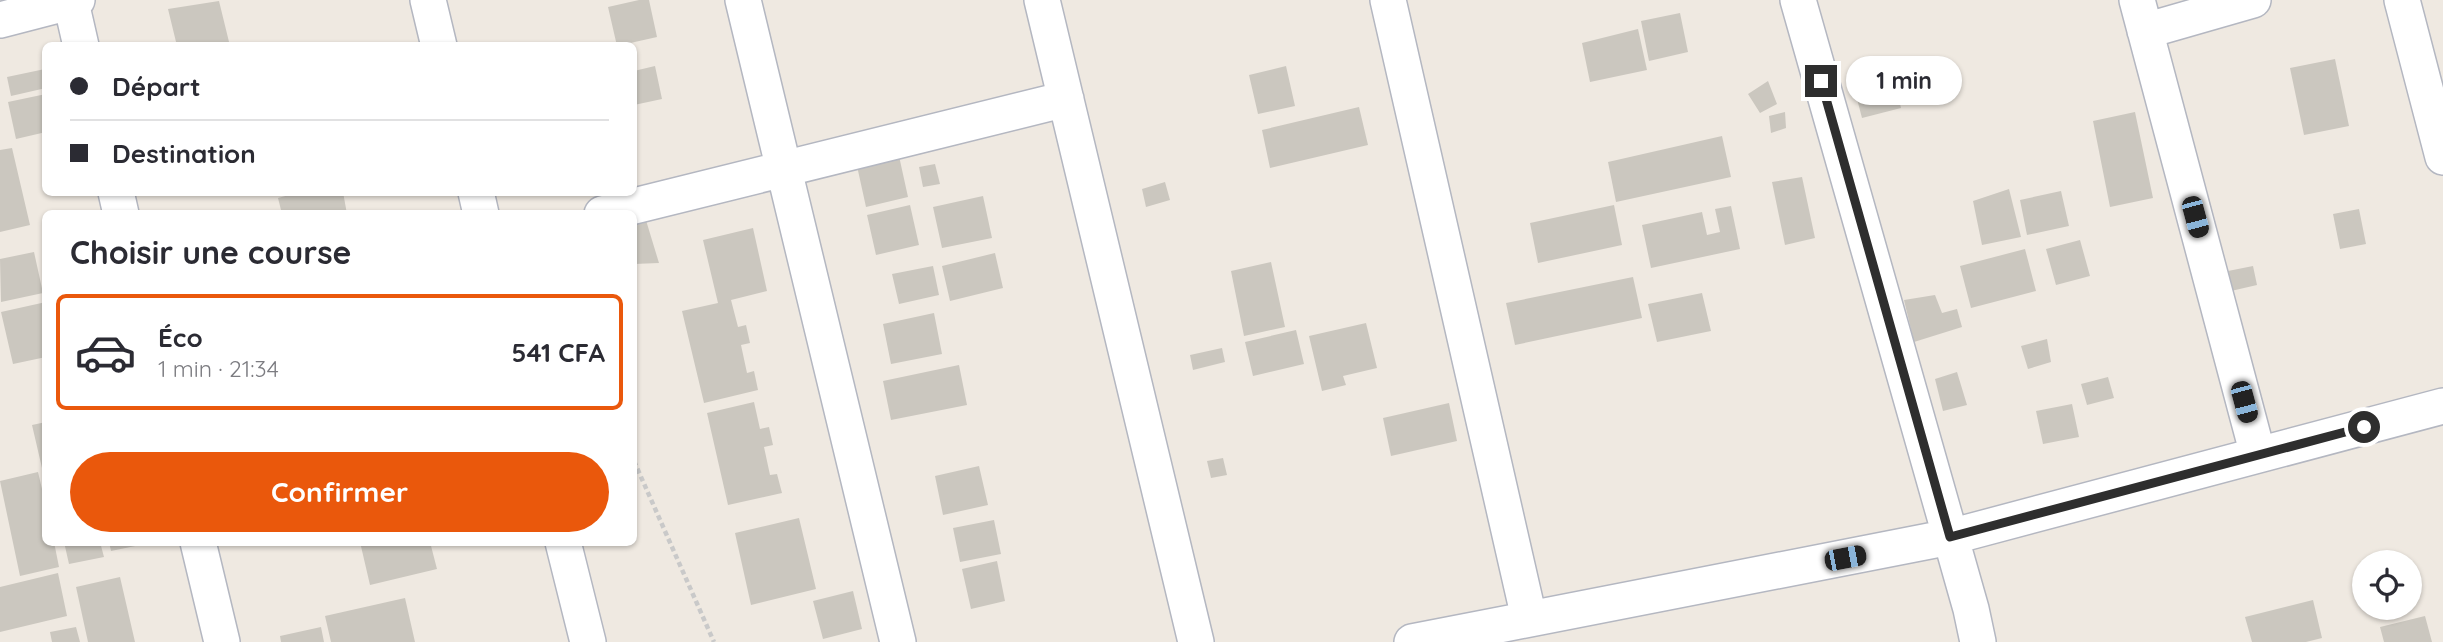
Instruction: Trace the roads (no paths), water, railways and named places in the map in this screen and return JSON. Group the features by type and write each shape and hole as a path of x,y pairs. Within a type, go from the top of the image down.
{"street":[{"path":"428,0 438,42"},
{"path":"743,0 898,642"},
{"path":"1042,0 1196,642"},
{"path":"1388,0 1529,618"},
{"path":"1798,0 1978,642"},
{"path":"2253,0 2141,16 2258,455"},
{"path":"2402,0 2443,157"},
{"path":"0,20 74,1 80,42"},
{"path":"618,210 1066,99"},
{"path":"1412,642 1950,537 2443,406"},
{"path":"199,546 222,642"},
{"path":"564,546 587,642"}]}
